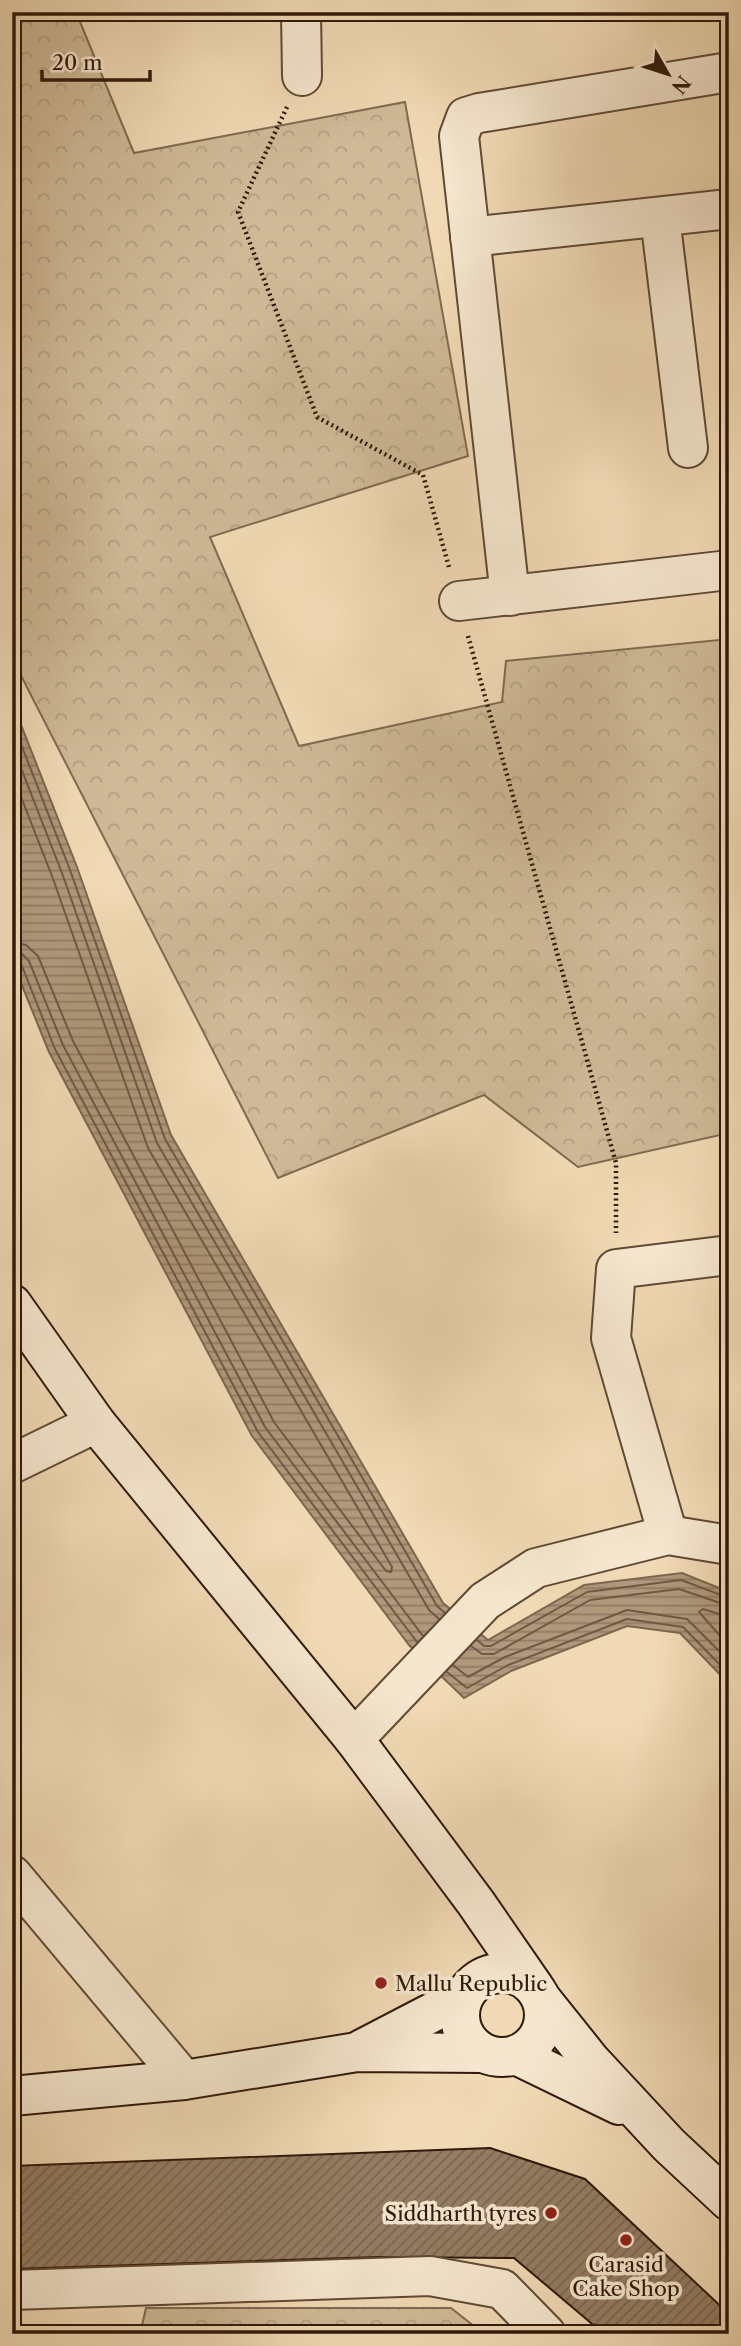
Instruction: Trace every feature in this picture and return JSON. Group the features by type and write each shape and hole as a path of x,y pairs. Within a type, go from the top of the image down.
{"street":[{"path":"301,12 302,76"},
{"path":"510,596 459,136 466,117 729,72"},
{"path":"470,237 729,209"},
{"path":"660,217 688,448"},
{"path":"459,601 729,570"},
{"path":"668,1535 611,1338 616,1269 729,1255"},
{"path":"12,1304 96,1423 354,1739 476,1903 539,1994 591,2061 669,2145 729,2201"},
{"path":"12,1464 96,1423"},
{"path":"354,1739 485,1601 536,1568 668,1535 729,1545"},
{"path":"12,1875 184,2080"},
{"path":"476,1903 483,1955 460,2012 462,2029 470,2043 643,2117"},
{"path":"12,2096 184,2080 357,2052 500,2054 531,2047 541,2034 545,2018 539,1994 521,1976 505,1972 489,1974 469,1989 357,2052"},
{"path":"12,2290 430,2276 502,2289 545,2334"}],"path":[{"path":"302,76 238,212 317,417 424,475 616,1163 616,1269"}],"green space":[{"path":"12,12 76,12 134,153 405,102 468,456 210,537 299,746 502,702 506,661 729,639 729,1133 578,1167 484,1095 278,1178 12,658"},
{"path":"146,2308 451,2308 484,2334 140,2334"}],"water":[{"path":"12,702 77,867 171,1135 443,1603 488,1640 584,1585 682,1573 729,1592 729,1684 680,1633 627,1626 511,1671 464,1698 409,1645 252,1436 49,1052 12,961"}],"building":[{"path":"490,2148 585,2179 729,2314 729,2333 604,2334 514,2258 379,2257 12,2269 12,2166"}],"place":[{"name":"Mallu Republic","path":"381,1983"},
{"name":"Siddharth tyres","path":"551,2213"},
{"name":"Carasid Cake Shop","path":"626,2240"}]}
